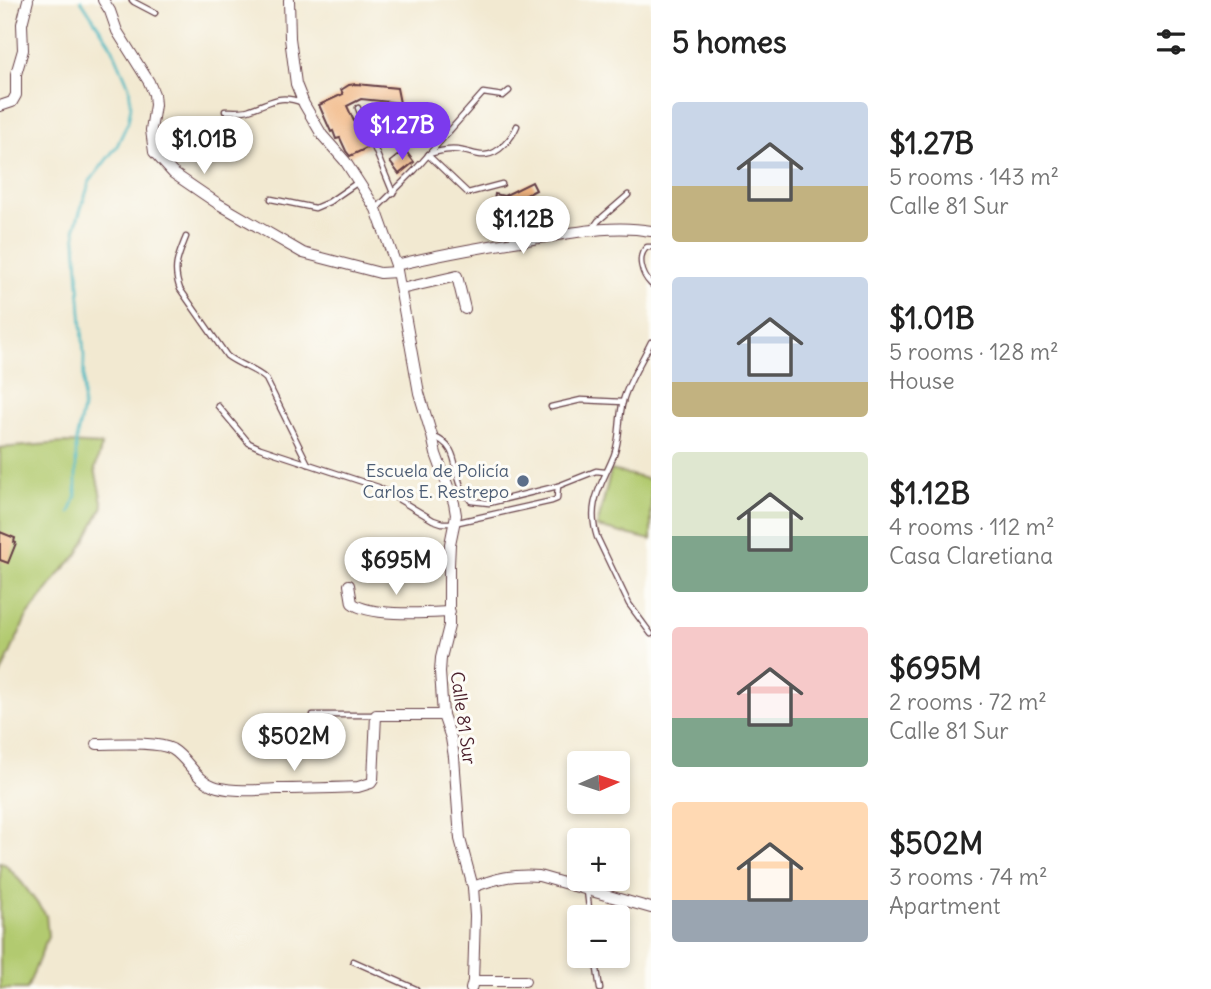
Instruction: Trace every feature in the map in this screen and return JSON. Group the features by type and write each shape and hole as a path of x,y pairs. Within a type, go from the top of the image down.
{"street":[{"path":"0,106 12,102 16,95 16,74 23,50 22,24 28,0"},
{"path":"103,0 117,31 154,94 151,130 154,152 173,173 217,203 303,253 380,273 453,252 593,229 651,231"},
{"name":"Calle 81 Sur","path":"289,0 296,84 304,104 323,135 359,181 376,209 397,269 419,393 436,454 454,503 449,626 440,672 443,715 454,757 460,839 473,887 475,916 472,985"},
{"path":"401,289 457,276 465,309"},
{"path":"349,585 352,603 359,608 394,612 450,612"},
{"path":"97,744 169,747 206,783 214,787 250,790 358,787 373,780 376,715 443,715"},
{"path":"473,887 502,877 522,874 567,884"},
{"path":"591,891 651,908"},
{"path":"472,985 525,981"}],"lane":[{"path":"132,0 155,13"},
{"path":"376,209 483,93 503,96 509,91"},
{"path":"225,111 248,110 278,98 293,99 304,104"},
{"path":"358,108 393,193"},
{"path":"428,155 448,150 489,155 513,137 517,126"},
{"path":"428,155 468,193 502,184"},
{"path":"271,199 315,208 329,202 359,181"},
{"path":"593,229 598,221 628,195"},
{"path":"186,237 176,261 175,277 180,289 227,356 265,379 309,464"},
{"path":"651,247 643,250 641,257 644,276 651,284"},
{"path":"651,342 622,402 614,455 605,471 593,512 593,526 597,537 629,604 651,634"},
{"path":"551,407 581,400 622,402"},
{"path":"218,406 249,443 260,449 378,487 442,523 454,523 552,501 557,499 558,486"},
{"path":"432,436 442,440 453,453 463,491 471,501 489,503 558,486 596,471 605,471"},
{"path":"313,715 376,715"},
{"path":"353,961 416,989"},
{"path":"597,968 600,989"}],"green space":[{"path":"389,103 412,127 398,142 374,117"},
{"path":"64,443 102,445 95,469 103,506 78,554 26,618 0,676 0,448"},
{"path":"611,470 651,480 651,540 597,527"},
{"path":"0,862 22,883 46,915 48,936 27,989 0,989"}],"building":[{"path":"349,85 397,88 400,103 361,99 347,106 369,147 350,156 340,138 336,139 333,131 331,132 319,105 343,94 341,90"},
{"path":"405,150 414,162 399,174 390,162"},
{"path":"532,182 536,190 517,200 520,205 513,209 511,205 494,200 495,194 504,196"},
{"path":"0,532 15,538 16,543 8,563 0,560"}],"waterway":[{"path":"70,513 76,496 76,441 83,408 84,356 75,227 90,181 117,146 128,122 131,106 129,86 112,47 81,0"}],"place":[{"name":"Escuela de Policía Carlos E. Restrepo","path":"523,481"}]}
